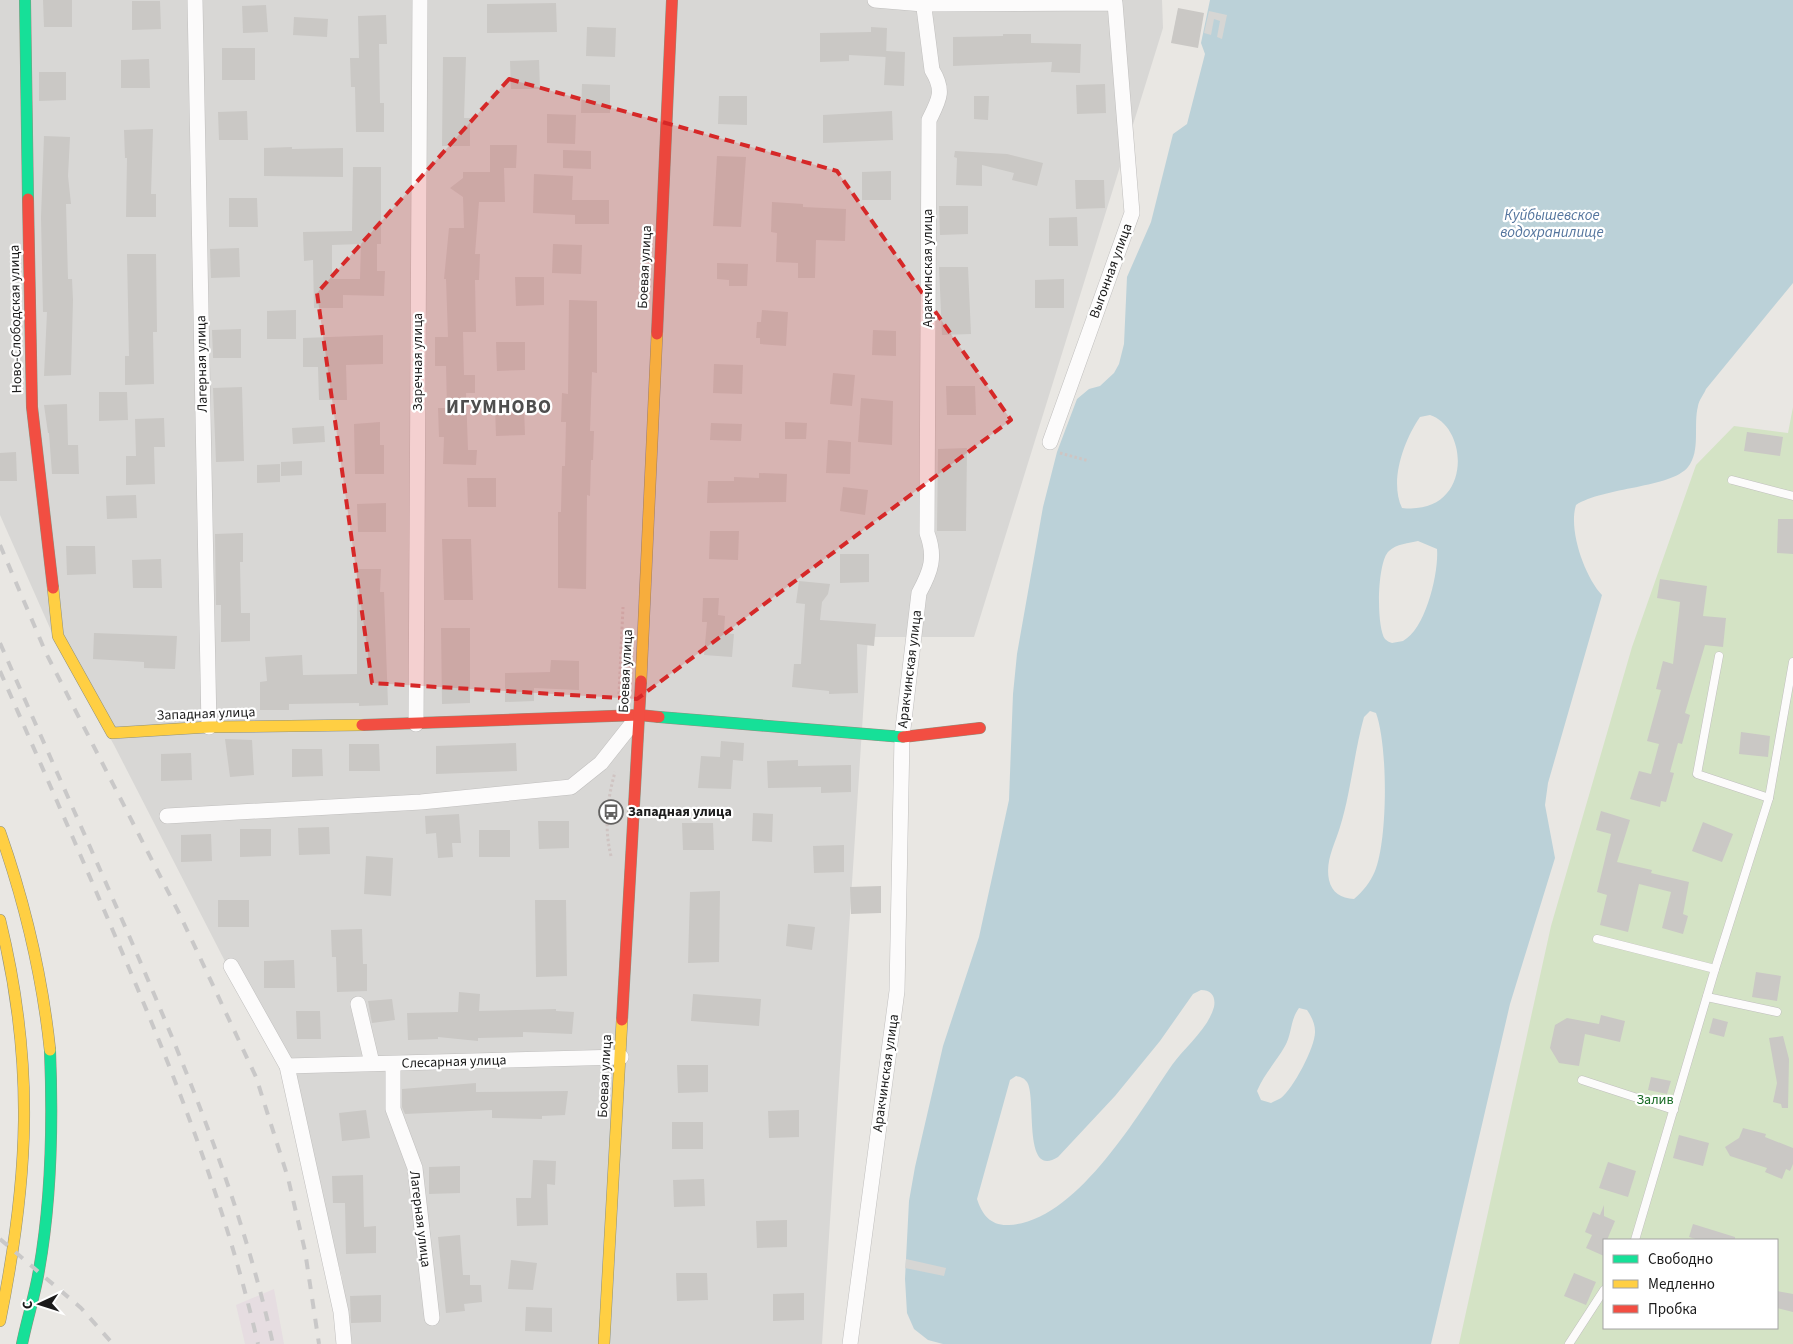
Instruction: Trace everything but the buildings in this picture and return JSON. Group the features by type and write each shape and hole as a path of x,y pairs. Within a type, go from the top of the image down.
{"main road":[{"name":"Ново-Слободская улица","path":"25,0 32,407 58,636"},
{"name":"Боевая улица","path":"604,1344 639,715 672,0"},
{"name":"Западная улица","path":"58,636 112,733 209,728 416,724 639,715 902,737 980,728"},
{"path":"0,832 26,915 42,982 52,1071 53,1118 49,1197 39,1271 22,1344"},
{"path":"0,920 16,989 21,1033 26,1119 22,1193 15,1251 0,1321"}],"street":[{"name":"Лагерная улица","path":"195,0 209,728"},
{"name":"Заречная улица","path":"416,724 420,0"},
{"path":"875,0 923,2"},
{"name":"Выгонная улица","path":"923,2 1114,3 1132,213 1053,447"},
{"name":"Аракчинская улица","path":"850,1344 897,990 902,737 919,593 929,574 933,550 927,533 929,120 940,100 938,79 932,70 923,2"},
{"path":"167,816 421,802 570,787 601,763 639,715"},
{"path":"231,966 287,1066 340,1312 344,1344"},
{"path":"358,1004 372,1063"},
{"name":"Слесарная улица","path":"287,1066 621,1057"},
{"name":"Лагерная улица","path":"393,1064 393,1109 415,1168 432,1318"}],"lane":[{"path":"1732,480 1793,496"},
{"path":"1719,656 1697,774 1770,798"},
{"path":"1635,1239 1715,969 1770,798 1793,662"},
{"path":"1597,939 1715,969"},
{"path":"1707,997 1777,1012"},
{"path":"1582,1080 1674,1110"},
{"path":"1569,1344 1603,1292"}],"path":[{"path":"1053,447 1089,461"}],"highlighted area":[{"path":"509,79 837,171 1011,420 637,699 372,683 317,293"}],"shaded area":[{"path":"0,0 1162,0 1163,28 974,637 868,637 822,1344 346,1344 342,1277 290,1088 114,745 53,635 0,515"},
{"path":"274,1289 284,1344 245,1344 236,1305"}],"green space":[{"name":"Залив","path":"1793,407 1793,1344 1459,1344 1551,926 1632,647 1696,465 1734,426 1788,433"}],"water":[{"name":"Куйбышевское водохранилище","path":"1210,0 1793,0 1793,283 1706,389 1698,406 1696,446 1692,461 1688,467 1679,474 1667,479 1603,494 1576,505 1574,527 1576,540 1584,565 1602,595 1548,783 1545,805 1555,858 1510,1004 1431,1344 943,1344 928,1340 914,1329 907,1313 905,1279 909,1201 943,1046 979,937 1009,800 1013,694 1017,654 1043,507 1057,452 1077,399 1089,389 1100,386 1114,373 1119,364 1124,344 1127,277 1151,222 1173,134 1187,124 1205,54 1201,43","holes":["1430,415 1443,423 1452,436 1457,452 1457,469 1452,486 1442,499 1425,507 1402,508 1397,486 1400,461 1409,437 1420,417","1418,541 1437,549 1437,559 1429,599 1418,625 1411,635 1403,641 1392,643 1385,639 1382,632 1379,594 1385,557 1389,551 1399,545","1370,711 1376,713 1380,728 1383,747 1384,816 1379,856 1375,871 1366,886 1354,899 1341,896 1332,888 1329,880 1328,866 1344,814 1364,717","1201,990 1212,994 1214,1007 1207,1023 1177,1058 1123,1137 1081,1187 1058,1206 1034,1219 1003,1225 997,1224 988,1218 977,1199 1010,1080 1016,1076 1027,1082 1030,1090 1035,1147 1039,1157 1047,1161 1058,1157 1115,1096 1160,1041 1193,994","1299,1008 1307,1010 1315,1028 1312,1047 1303,1067 1286,1093 1271,1103 1261,1100 1257,1091 1285,1046 1294,1017"]}],"pier":[{"path":"1209,11 1227,15 1222,39 1217,37 1220,21 1214,19 1211,35 1204,33"},
{"path":"906,1259 946,1268 944,1276 905,1268"}],"railway":[{"path":"0,545 46,653 180,915 256,1077 288,1178 305,1251 319,1344"},
{"path":"0,643 127,931 170,1032 210,1134 245,1238 273,1344"},
{"path":"0,671 135,981 176,1083 230,1238 258,1344"},
{"path":"0,1239 81,1308 113,1344"}],"traffic: fast":[{"path":"25,0 28,199"},
{"path":"659,717 903,737"},
{"path":"22,1344 37,1279 47,1215 51,1133 50,1050"}],"traffic: slow":[{"path":"641,681 657,334"},
{"path":"53,588 58,636 112,733 209,727 362,725"},
{"path":"0,832 25,912 37,966 50,1050"},
{"path":"0,920 19,1023 24,1120 17,1218 0,1321"},
{"path":"604,1344 622,1020"}],"traffic: jam":[{"path":"657,334 672,0"},
{"path":"28,199 32,407 53,588"},
{"path":"622,1020 641,681"},
{"path":"362,725 639,715 659,717"},
{"path":"903,737 980,728"}],"place":[{"name":"Западная улица","path":"611,812"}],"district":[{"name":"ИГУМНОВО","path":"499,407"}]}
